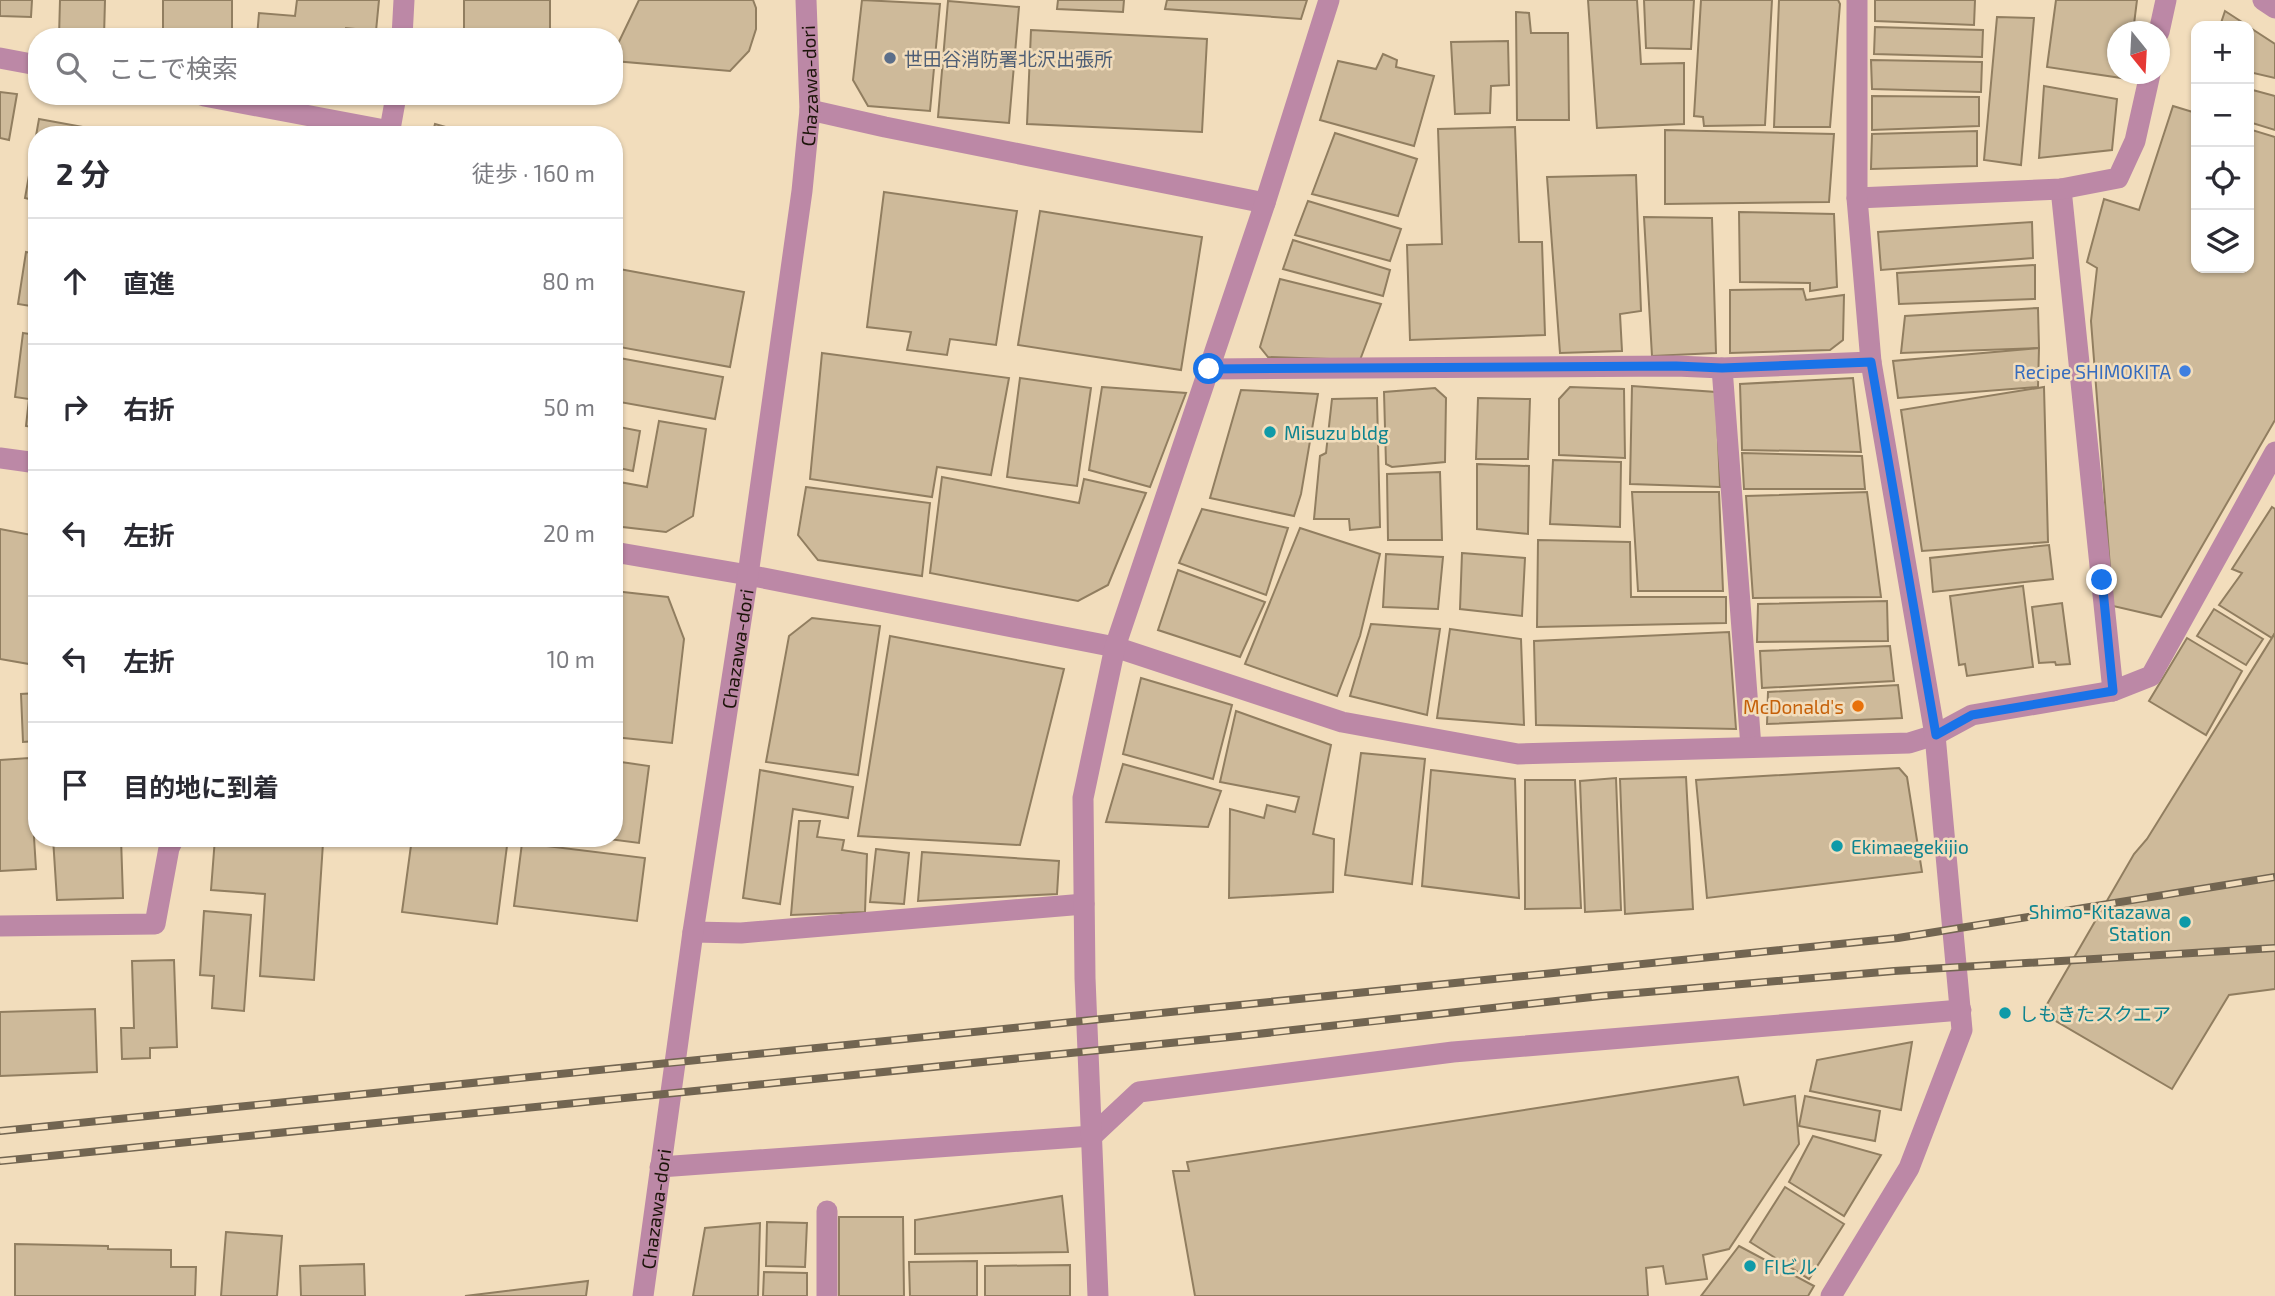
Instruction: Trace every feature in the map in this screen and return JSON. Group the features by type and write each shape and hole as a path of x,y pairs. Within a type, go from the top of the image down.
{"street":[{"path":"402,28 404,0"},
{"name":"Chazawa-dori","path":"643,1296 693,932 748,575 802,191 810,110 806,0"},
{"path":"1098,1296 1084,904 1083,798 1115,647 1265,203 1329,0"},
{"path":"1831,1296 1909,1168 1962,1030 1936,735 1871,362 1857,198 1857,0"},
{"path":"2161,21 2166,0"},
{"path":"2263,0 2275,8"},
{"path":"0,58 28,63"},
{"path":"1857,198 2061,189 2118,178 2135,141 2148,84"},
{"path":"249,105 355,126"},
{"path":"391,126 395,105"},
{"path":"810,110 1265,203"},
{"path":"2061,189 2113,691"},
{"path":"1209,369 1722,368 1871,362"},
{"path":"1722,368 1752,747"},
{"path":"623,554 748,575 1115,647 1342,722 1518,754 1909,743 1936,735 1972,715 2113,691 2151,676 2275,452"},
{"path":"0,458 28,462"},
{"path":"0,926 155,924 170,847"},
{"path":"693,932 741,933 1084,904"},
{"path":"660,1167 1092,1136 1139,1092 1453,1052 1961,1010"},
{"path":"827,1211 827,1296"}],"building":[{"path":"0,0 32,0 31,17 0,16"},
{"path":"60,0 105,0 104,28 59,28"},
{"path":"163,0 232,0 232,28 163,28"},
{"path":"297,0 379,0 376,28 258,28 259,13 295,16"},
{"path":"464,0 550,0 550,28 464,28"},
{"path":"639,0 753,0 756,8 756,29 749,51 730,71 623,62 623,33"},
{"path":"862,0 940,4 930,111 868,106 853,80"},
{"path":"1058,0 1124,0 1123,12 1057,9"},
{"path":"1167,0 1307,0 1301,19 1165,9"},
{"path":"1588,0 1637,0 1641,64 1684,63 1684,124 1597,128"},
{"path":"1644,0 1694,0 1691,49 1646,48"},
{"path":"1701,0 1772,0 1765,125 1704,126 1703,117 1694,116"},
{"path":"1779,0 1838,0 1840,4 1830,127 1774,127"},
{"path":"1875,0 1975,0 1974,25 1875,21"},
{"path":"2056,0 2137,0 2134,21 2107,21 2107,76 2047,67"},
{"path":"948,1 1019,7 1009,123 938,117"},
{"path":"2225,11 2240,21 2222,21"},
{"path":"1516,12 1529,13 1531,33 1568,33 1569,120 1517,120"},
{"path":"1997,17 2034,18 2021,165 1984,160"},
{"path":"1875,27 1983,30 1982,57 1874,54"},
{"path":"1031,30 1207,39 1202,132 1027,124"},
{"path":"2254,30 2275,44 2275,78 2254,73"},
{"path":"1508,41 1509,85 1491,86 1490,113 1455,114 1451,42"},
{"path":"1383,54 1397,60 1396,67 1434,76 1414,146 1320,120 1338,61 1376,69"},
{"path":"1871,60 1982,62 1981,92 1872,89"},
{"path":"2044,86 2117,99 2112,150 2039,158"},
{"path":"2254,90 2275,96 2275,130 2254,124"},
{"path":"0,92 17,94 9,140 0,138"},
{"path":"1872,96 1979,97 1979,126 1872,130"},
{"name":"Recipe SHIMOKITA","path":"2173,106 2191,111 2191,273 2254,273 2254,131 2275,137 2275,420 2161,617 2113,606 2091,321 2097,268 2087,262 2104,199 2139,210"},
{"path":"39,119 78,126 38,126"},
{"path":"1515,127 1519,242 1542,242 1545,335 1410,340 1407,245 1442,244 1438,129"},
{"path":"1665,130 1834,134 1829,202 1665,204"},
{"path":"1977,131 1977,166 1871,169 1872,134"},
{"path":"1335,133 1417,159 1398,216 1312,194"},
{"path":"1636,175 1641,311 1620,314 1622,351 1560,353 1547,177"},
{"path":"884,192 1017,211 996,345 950,339 947,355 907,350 911,332 867,327"},
{"path":"1308,201 1401,229 1390,261 1295,235"},
{"path":"1040,211 1202,237 1181,370 1018,345"},
{"path":"1739,212 1834,214 1837,287 1810,291 1810,283 1740,282"},
{"path":"1644,217 1712,218 1716,353 1652,356"},
{"path":"2032,222 2033,258 1881,270 1878,232"},
{"path":"1293,240 1390,270 1383,296 1283,269"},
{"path":"26,252 28,306 18,304"},
{"path":"2035,265 2035,299 1899,304 1897,273"},
{"path":"623,270 744,292 730,367 623,348"},
{"path":"1280,279 1381,304 1360,360 1268,357 1260,347"},
{"path":"1803,289 1806,300 1844,295 1843,340 1830,350 1730,353 1730,290"},
{"path":"2038,308 2039,348 1901,353 1905,316"},
{"path":"23,333 28,334 28,399 15,397"},
{"path":"2039,348 2038,387 1898,398 1893,361"},
{"path":"822,353 1009,378 991,475 937,467 932,497 810,479"},
{"path":"623,359 723,377 715,419 623,403"},
{"path":"1020,378 1091,388 1077,486 1007,477"},
{"path":"1853,378 1861,452 1742,450 1740,384"},
{"path":"1632,386 1716,392 1720,487 1630,484"},
{"path":"1102,387 1186,393 1150,487 1089,470"},
{"path":"1570,387 1624,389 1625,458 1559,455 1559,399"},
{"path":"2044,387 2048,542 1922,551 1901,410"},
{"path":"1435,388 1446,398 1445,462 1392,467 1386,464 1384,392"},
{"name":"Misuzu bldg","path":"1241,390 1318,394 1301,494 1294,516 1210,498"},
{"path":"1377,398 1380,527 1350,530 1349,519 1314,519 1320,456 1326,453 1332,399"},
{"path":"1478,398 1530,399 1528,459 1476,459"},
{"path":"659,421 706,429 693,516 666,532 623,527 623,483 647,487"},
{"path":"623,428 640,431 633,471 623,469"},
{"path":"1742,453 1862,456 1865,489 1744,489"},
{"path":"1553,460 1621,462 1620,527 1550,524"},
{"path":"1477,464 1529,466 1528,534 1477,529"},
{"path":"1440,472 1442,540 1388,540 1387,474"},
{"path":"942,477 1079,503 1084,479 1146,493 1108,585 1078,601 930,573"},
{"path":"806,487 930,503 922,576 818,560 798,535"},
{"path":"1632,492 1719,492 1723,591 1638,591"},
{"path":"1867,492 1881,597 1753,598 1746,496"},
{"path":"2272,507 2275,509 2275,633 2272,638 2219,605 2242,573 2232,569"},
{"path":"1202,509 1288,528 1266,595 1179,563"},
{"path":"1300,528 1380,554 1360,636 1337,696 1245,664"},
{"path":"0,529 28,534 28,664 0,659"},
{"path":"1538,540 1630,542 1631,597 1726,597 1726,623 1537,627"},
{"path":"2049,545 2053,579 1933,592 1930,558"},
{"path":"1462,553 1525,558 1522,616 1460,609"},
{"path":"1386,554 1443,557 1438,609 1383,607"},
{"path":"1178,570 1265,602 1240,657 1158,630"},
{"path":"2023,586 2033,667 1967,676 1965,664 1959,665 1950,596"},
{"path":"623,592 668,597 684,639 672,743 623,738"},
{"path":"1887,601 1888,641 1757,642 1758,604"},
{"path":"2062,603 2070,664 2039,663 2032,607"},
{"path":"2214,609 2263,639 2246,665 2197,636"},
{"path":"812,618 880,626 858,775 766,762 789,636"},
{"path":"1371,624 1440,629 1427,715 1350,696"},
{"path":"1450,629 1521,639 1524,725 1437,718"},
{"path":"1729,632 1736,729 1536,725 1534,641"},
{"name":"Shimo-Kitazawa Station","path":"2275,633 2275,989 2229,995 2172,1089 2042,1013 2134,854 2147,839"},
{"path":"890,636 1064,669 1020,845 858,836"},
{"path":"2187,638 2242,671 2206,735 2149,701"},
{"path":"1890,646 1894,681 1762,688 1760,651"},
{"path":"1141,678 1232,705 1213,779 1123,754"},
{"path":"1898,685 1902,718 1767,724 1768,692"},
{"path":"21,694 28,694 28,742 23,742"},
{"path":"1236,711 1331,745 1313,834 1334,839 1333,892 1229,898 1230,809 1264,818 1267,805 1295,812 1299,797 1220,782"},
{"path":"1361,753 1425,759 1412,884 1345,875"},
{"path":"28,758 28,847 35,847 36,869 0,871 0,760"},
{"path":"623,762 649,766 639,843 623,841"},
{"path":"1123,764 1221,791 1208,827 1106,822"},
{"path":"1899,768 1907,777 1922,872 1707,898 1696,780"},
{"path":"760,770 853,787 848,818 793,809 780,904 743,898"},
{"path":"1431,770 1515,779 1519,898 1422,886"},
{"path":"1686,777 1693,909 1625,914 1620,779"},
{"path":"1616,778 1621,910 1585,912 1580,781"},
{"path":"1525,780 1575,780 1581,908 1525,909"},
{"path":"799,821 820,821 817,837 844,840 842,850 867,854 865,912 791,915"},
{"path":"54,847 121,847 123,898 57,900"},
{"path":"214,847 323,847 314,980 260,976 265,894 211,890"},
{"path":"411,847 507,847 497,924 402,912"},
{"path":"521,847 555,847 645,858 637,921 514,906"},
{"path":"876,849 909,853 904,904 870,902"},
{"path":"922,852 1059,861 1057,894 918,901"},
{"path":"204,911 251,915 244,1011 212,1008 214,976 200,975"},
{"path":"174,960 177,1047 150,1048 150,1058 122,1059 121,1028 134,1028 132,961"},
{"path":"95,1009 97,1072 0,1076 0,1012"},
{"path":"1912,1042 1901,1110 1810,1091 1817,1060"},
{"path":"1738,1077 1744,1105 1795,1096 1799,1144 1729,1249 1703,1255 1707,1279 1666,1284 1663,1266 1646,1268 1648,1296 1195,1296 1173,1171 1189,1171 1187,1162"},
{"path":"1805,1096 1880,1111 1875,1141 1799,1126"},
{"path":"1813,1136 1881,1155 1844,1216 1789,1182"},
{"path":"1785,1187 1844,1224 1809,1279 1750,1242"},
{"path":"1062,1196 1068,1252 915,1254 915,1220"},
{"path":"839,1217 903,1217 904,1296 839,1296"},
{"path":"767,1222 807,1223 805,1267 766,1266"},
{"path":"760,1223 758,1296 693,1296 705,1228"},
{"path":"226,1232 282,1236 277,1296 221,1296"},
{"path":"15,1244 171,1250 171,1267 196,1267 195,1296 15,1296"},
{"name":"FIビル","path":"1739,1246 1814,1286 1808,1296 1701,1296"},
{"path":"977,1261 977,1296 910,1296 909,1262"},
{"path":"364,1264 365,1296 301,1296 300,1266"},
{"path":"1070,1265 1070,1296 985,1296 985,1266"},
{"path":"764,1272 807,1273 807,1296 763,1296"},
{"path":"588,1281 586,1296 465,1296"}],"railway":[{"path":"0,1131 1898,938 2275,877"},
{"path":"0,1161 1230,1037 1601,996 1894,971 2275,948"}],"place":[{"name":"世田谷消防署北沢出張所","path":"890,58"},
{"name":"Recipe SHIMOKITA","path":"2185,371"},
{"name":"Misuzu bldg","path":"1270,432"},
{"name":"McDonald's","path":"1858,706"},
{"name":"Ekimaegekijio","path":"1837,846"},
{"name":"Shimo-Kitazawa Station","path":"2185,922"},
{"name":"しもきたスクエア","path":"2005,1013"},
{"name":"FIビル","path":"1750,1266"}],"route":[{"path":"1209,369 1722,368 1871,362 1936,735 1972,715 2113,691 2102,580"}]}
